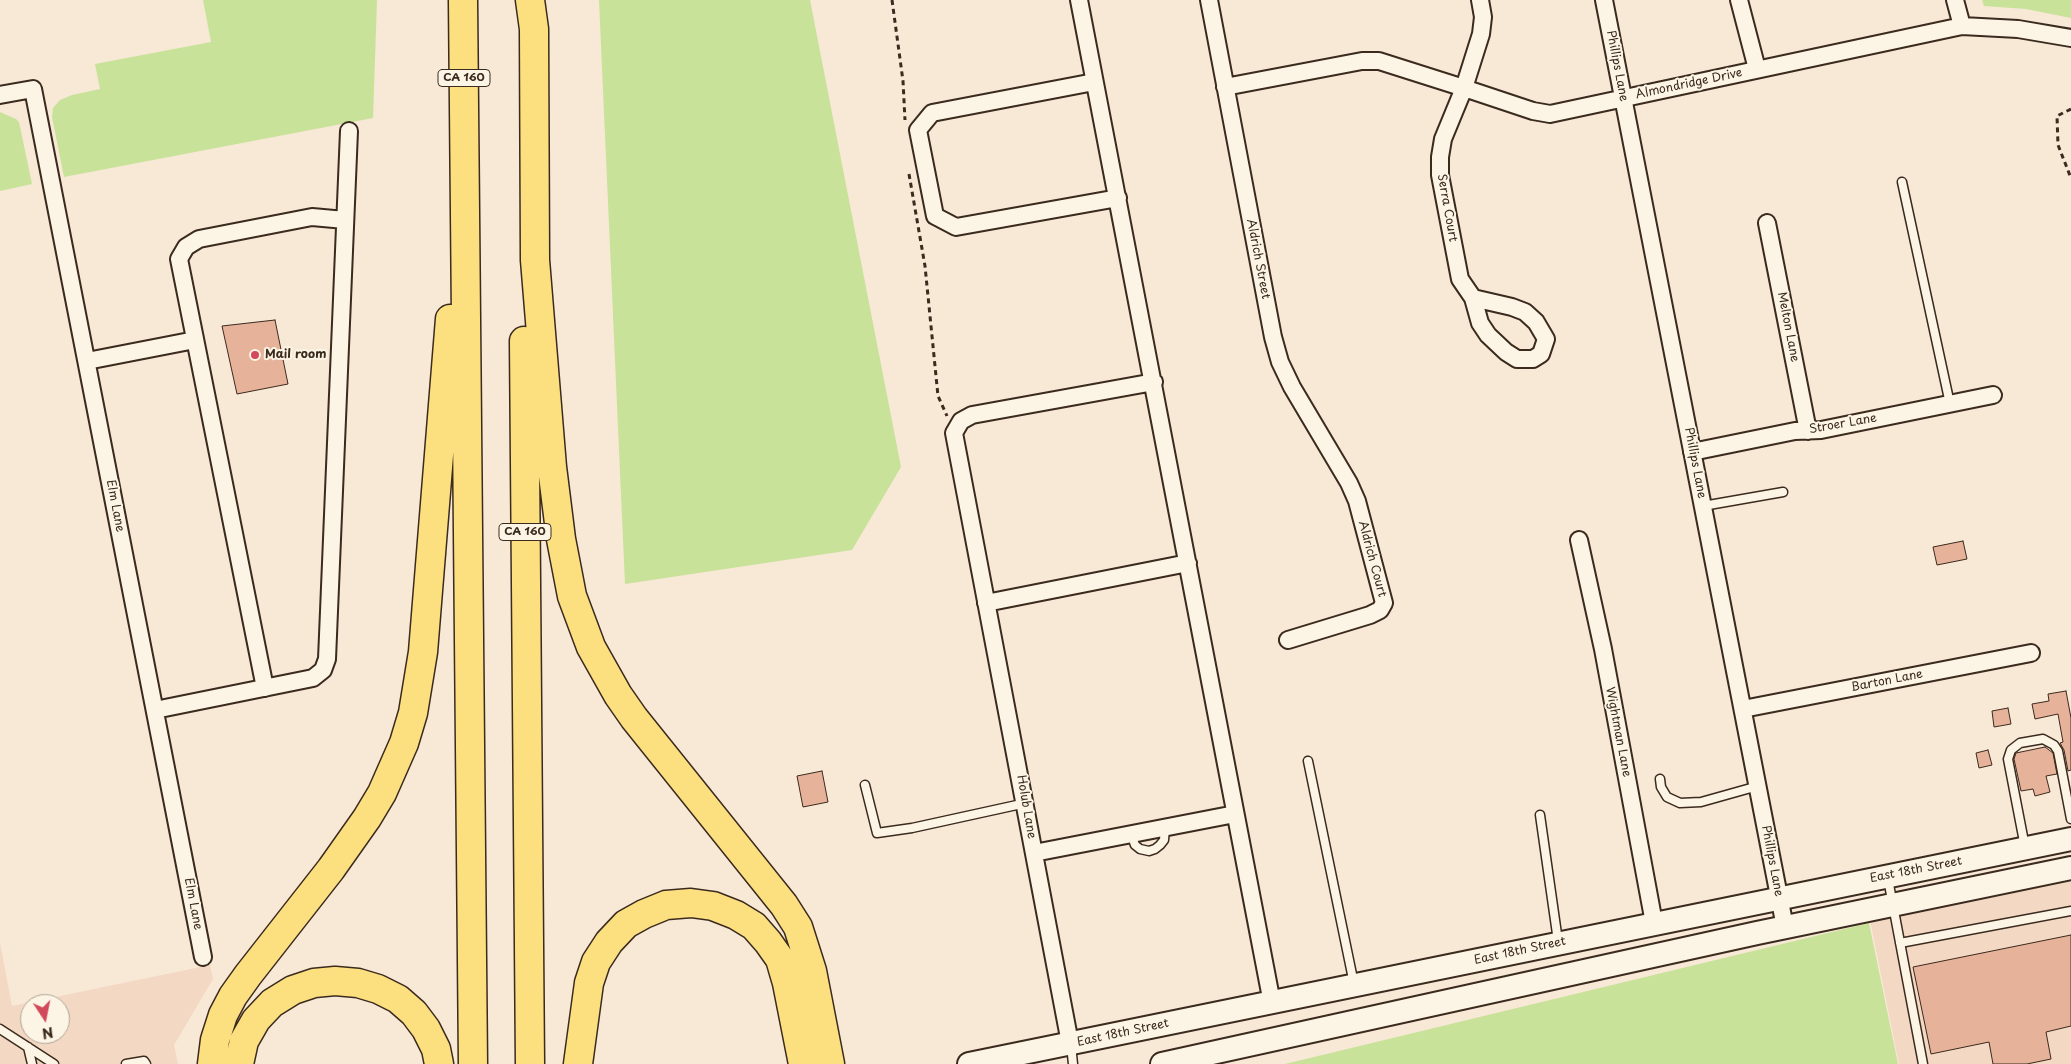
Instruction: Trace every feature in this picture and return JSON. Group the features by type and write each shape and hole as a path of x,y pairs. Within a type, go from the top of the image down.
{"highway":[{"name":"CA 160","path":"463,0 473,1064"},
{"name":"CA 160","path":"521,0 530,1064"},
{"path":"530,0 534,28 534,260 552,468 561,539 572,596 592,647 618,695 634,718 784,905 798,927 812,971 830,1064"},
{"path":"212,1064 215,1040 223,1015 248,975 331,869 367,818 394,768 413,713 422,652 464,156"},
{"path":"578,1064 590,983 596,962 608,942 626,924 644,914 666,905 690,904 713,906 736,915 754,926 768,942 780,959 787,983 803,1064"},
{"path":"239,1064 244,1041 256,1020 272,1003 293,990 307,985 334,981 358,983 378,989 398,999 414,1013 426,1029 436,1049 439,1064"}],"main road":[{"name":"East 18th Street","path":"969,1064 1072,1054 1272,1002 2071,838"},
{"path":"1162,1064 1785,927 2071,868"}],"street":[{"path":"1079,0 1154,382 1234,814 1272,1002"},
{"name":"Aldrich Street","path":"1209,0 1273,336 1280,362 1292,388 1339,464 1356,501"},
{"name":"Serra Court","path":"1474,298 1480,323 1488,335 1506,352 1517,359 1526,360 1533,360 1541,354 1546,339 1539,326 1525,312 1474,298 1466,291 1460,279 1440,175 1440,157 1444,139 1464,88 1481,34 1483,17 1480,0"},
{"name":"Phillips Lane","path":"1604,0 1785,927"},
{"path":"1739,0 1757,69"},
{"path":"1955,0 1962,26"},
{"name":"Almondridge Drive","path":"1225,87 1362,61 1379,62 1464,88 1533,112 1550,114 1962,26 2018,29 2071,38"},
{"path":"1094,82 932,113 918,130 935,216 956,227 1118,198"},
{"name":"Elm Lane","path":"0,96 33,89 203,957"},
{"path":"155,710 313,678 323,670 327,659 349,131"},
{"path":"265,688 179,259 186,247 199,239 312,217 345,220"},
{"name":"Melton Lane","path":"1768,223 1808,431"},
{"path":"86,361 195,340"},
{"name":"Holub Lane","path":"1072,1054 1026,803 954,432 961,421 972,416 1154,382"},
{"name":"Stroer Lane","path":"1692,452 1795,431 1821,430 1993,395"},
{"name":"Aldrich Court","path":"1288,640 1370,614 1380,610 1384,603 1356,501"},
{"name":"Wightman Lane","path":"1579,540 1603,649 1654,923"},
{"path":"986,603 1188,563"},
{"name":"Barton Lane","path":"1742,709 2031,653"},
{"path":"1034,853 1234,814"}],"lane":[{"path":"1902,182 1950,404"},
{"path":"1703,506 1783,492"},
{"path":"2025,848 2008,759 2011,750 2020,743 2043,739 2054,745 2058,751 2071,819"},
{"path":"1308,761 1354,986"},
{"path":"1660,779 1661,787 1667,797 1680,803 1701,802 1758,786"},
{"path":"865,785 877,833 912,828 1026,803"},
{"path":"1540,814 1558,943"},
{"path":"1888,876 1923,1064"},
{"path":"1900,944 2071,911"},
{"path":"0,1029 54,1064"},
{"path":"28,1047 32,1064"},
{"path":"126,1064 145,1062"}],"path":[{"path":"2071,110 2057,116 2058,145 2071,178"}],"shaded area":[{"path":"2071,877 2071,1064 1899,1064 1870,920"},
{"path":"0,943 12,1006 20,1004 20,1044 70,1044 70,994 210,965 213,979 174,1045 178,1064 0,1064"}],"green space":[{"path":"203,0 377,0 373,118 64,177 52,117 53,108 60,100 72,95 100,89 95,64 211,42"},
{"path":"599,0 810,0 901,467 852,550 625,584"},
{"path":"1982,0 2071,0 2071,18 2026,9 1984,6"},
{"path":"0,112 19,122 32,184 0,191"},
{"path":"1869,923 1898,1064 1285,1064"}],"building":[{"name":"Mail room","path":"275,320 288,384 237,394 222,326"},
{"path":"1963,541 1967,559 1937,565 1933,547"},
{"path":"2066,691 2071,718 2071,770 2068,771 2064,750 2060,743 2063,742 2058,714 2035,719 2032,704 2049,701 2048,694"},
{"path":"2008,708 2011,724 1994,727 1992,711"},
{"path":"2045,747 2053,753 2057,774 2046,776 2050,792 2035,796 2033,789 2021,791 2014,759 2016,753"},
{"path":"1988,750 1992,765 1979,768 1976,753"},
{"path":"822,771 828,802 803,807 797,776"},
{"path":"2071,935 2071,1026 2046,1032 2051,1059 2027,1064 1993,1064 1989,1042 1931,1054 1913,967"}],"place":[{"name":"Mail room","path":"255,355"}]}
